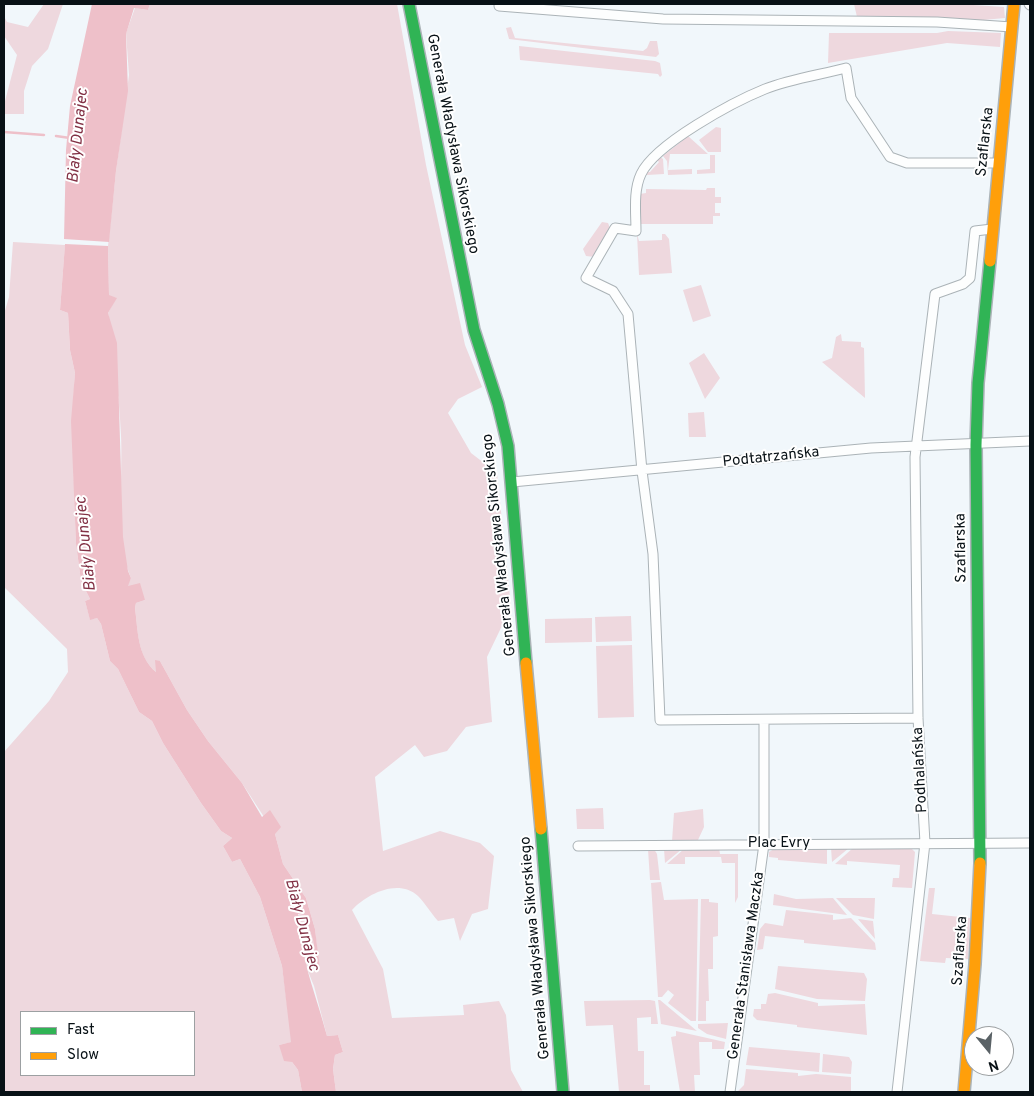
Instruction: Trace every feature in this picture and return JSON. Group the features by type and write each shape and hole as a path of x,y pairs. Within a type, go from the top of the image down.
{"street":[{"name":"Generała Władysława Sikorskiego","path":"409,4 474,330 504,423 512,482 563,1092"},
{"name":"Szaflarska","path":"964,1092 976,964 980,844 976,445 980,366 1014,4"},
{"path":"499,6 672,19 937,22 1012,27"},
{"path":"918,718 660,720 653,554 642,471 628,314 613,291 586,278 615,228 636,231 635,205 639,181 641,174 656,153 720,111 766,88 846,68 851,98 890,157 907,163 999,163"},
{"name":"Podhalańska","path":"897,1092 925,843 918,718 916,446 935,294 963,284 970,278 975,231 992,229"},
{"name":"Podtatrzańska","path":"512,482 870,448 976,445 1030,441"},
{"name":"Generała Stanisława Maczka","path":"730,1092 764,844 764,720"},
{"name":"Plac Evry","path":"578,846 1030,843"}],"shaded area":[{"path":"44,4 63,4 48,49 32,66 24,91 24,114 5,114 4,105 17,55 4,36 4,16 7,22 28,27"},
{"path":"150,4 397,4 426,165 465,345 482,387 458,399 448,413 471,453 497,473 511,607 487,657 492,722 466,727 447,751 424,757 415,745 375,777 383,851 440,831 480,843 494,856 488,909 472,914 460,941 454,918 438,921 418,896 401,888 383,890 374,894 352,910 383,969 392,1018 464,1015 463,1005 499,1001 506,1015 511,1070 523,1092 336,1092 333,1069 335,1055 343,1052 338,1035 327,1036 314,986 303,959 297,915 305,914 313,940 314,965 319,970 315,929 306,898 283,864 275,834 242,783 208,741 187,710 160,661 156,672 150,666 142,651 135,608 136,603 145,600 127,586 131,578 126,563 121,527 120,420 108,313 116,298 109,296 108,246 129,75 126,33 135,8 148,10"},
{"path":"854,4 958,4 1004,7 1005,18 983,20 857,17"},
{"path":"511,27 515,38 643,51 647,48 650,41 657,41 659,54 656,57 509,39 506,28"},
{"path":"948,31 1001,33 1000,47 947,43 828,63 829,33 937,33"},
{"path":"519,46 655,61 660,63 662,75 660,77 658,74 520,60"},
{"path":"716,127 721,128 721,152 708,152 699,140"},
{"path":"688,136 708,154 670,154 668,170 692,169 692,174 668,175 667,161 663,156"},
{"path":"710,155 715,155 715,173 697,174 697,170 710,169"},
{"path":"659,156 663,159 664,174 647,175 645,172 650,172 659,162 656,159"},
{"path":"707,188 715,188 715,197 721,197 721,203 715,203 715,213 720,213 720,216 713,216 713,224 640,224 640,194 646,193 646,189 706,190"},
{"path":"602,222 608,223 610,228 595,257 586,256 583,249"},
{"path":"637,234 639,241 662,240 662,234 665,234 669,239 672,273 639,275"},
{"path":"13,242 65,245 60,310 68,313 70,350 75,373 72,423 76,544 81,581 90,599 85,601 90,619 97,618 101,624 110,661 118,669 139,712 152,721 163,743 201,803 221,831 232,838 223,846 232,862 240,859 260,897 282,966 292,1042 279,1045 298,1070 302,1092 4,1092 4,752 49,701 68,672 67,649 4,587 4,314 9,297"},
{"path":"701,285 711,316 693,322 683,290"},
{"path":"841,334 842,341 861,342 861,347 864,348 865,398 822,362 832,358 836,337"},
{"path":"704,353 720,378 705,399 689,363"},
{"path":"704,412 706,437 689,437 688,413"},
{"path":"631,616 632,641 596,642 595,617"},
{"path":"592,618 592,642 545,643 545,619"},
{"path":"632,645 634,717 598,718 596,646"},
{"path":"603,808 604,829 577,829 576,809"},
{"path":"703,809 704,827 698,840 672,841 674,813"},
{"path":"719,848 720,854 738,854 738,897 735,903 735,863 722,863 721,857 685,857 685,864 667,864 684,849"},
{"path":"776,848 827,848 827,864 778,860 778,858 769,857 769,852"},
{"path":"831,848 849,848 832,862"},
{"path":"853,848 912,849 915,852 912,888 892,887 893,878 899,878 900,865 847,861 847,865 835,864"},
{"path":"648,849 654,849 657,854 660,880 650,880"},
{"path":"664,849 682,849 665,863"},
{"path":"661,882 664,900 698,899 696,1021 691,1021 668,1003 674,995 668,990 662,997 658,997 651,883"},
{"path":"929,888 935,888 932,914 970,918 968,959 946,958 945,963 920,961"},
{"path":"774,894 796,899 833,898 847,915 773,905"},
{"path":"836,898 875,898 874,919 853,915"},
{"path":"701,899 709,899 709,902 718,903 718,936 713,937 713,969 708,969 709,1001 706,1001 706,1021 698,1021"},
{"path":"786,910 833,915 833,920 851,918 875,943 876,950 804,943 804,940 765,936 763,949 757,950 760,929 765,923 783,926"},
{"path":"858,919 873,921 875,939"},
{"path":"778,966 864,973 867,979 865,1001 817,999 775,989"},
{"path":"775,993 818,1003 818,1006 865,1004 867,1035 797,1027 797,1025 757,1020 753,1016 754,1009 761,1009 761,1004 766,1004 768,994"},
{"path":"658,1000 660,1000 697,1031 661,1024"},
{"path":"584,1001 655,1001 658,1024 651,1024 651,1017 637,1018 638,1051 644,1051 644,1085 650,1085 650,1092 619,1092 613,1025 586,1026"},
{"path":"728,1023 726,1039 707,1034 698,1028 698,1024"},
{"path":"676,1031 725,1042 724,1049 712,1049 712,1042 699,1042 700,1075 694,1075 695,1092 680,1092 671,1037 676,1036"},
{"path":"749,1047 820,1053 819,1072 746,1065"},
{"path":"823,1054 849,1057 852,1062 851,1074 822,1072"},
{"path":"746,1069 798,1073 798,1076 816,1074 851,1077 851,1092 737,1092 744,1085"}],"water":[{"name":"Biały Dunajec","path":"92,4 150,4 148,10 134,8 126,34 128,91 116,171 109,242 64,239 66,150 70,106"},
{"name":"Biały Dunajec","path":"65,244 108,246 109,295 117,298 108,313 117,343 123,537 128,571 131,578 128,586 140,583 145,600 136,603 135,608 142,651 150,666 156,672 155,660 160,661 187,710 208,741 242,783 262,817 270,810 281,827 275,834 283,864 306,898 315,929 320,970 317,971 313,940 305,915 298,914 299,929 309,976 327,1036 338,1035 343,1052 335,1055 333,1069 336,1092 302,1092 298,1070 292,1062 284,1061 279,1045 291,1042 282,966 260,897 240,859 232,862 223,846 232,838 221,831 201,803 163,743 152,721 139,712 118,669 110,661 101,624 97,618 90,620 85,601 90,599 81,581 76,544 71,421 75,373 70,350 68,313 60,310"}],"waterway":[{"path":"4,132 44,135"},
{"name":"Biały Dunajec","path":"56,136 70,138"}],"traffic: fast":[{"path":"409,4 474,330 498,404 508,446 526,663"},
{"path":"980,863 976,445 978,383 990,261"},
{"path":"541,829 563,1092"}],"traffic: slow":[{"path":"990,261 1014,4"},
{"path":"526,663 541,829"},
{"path":"964,1092 975,964 980,863"}]}
